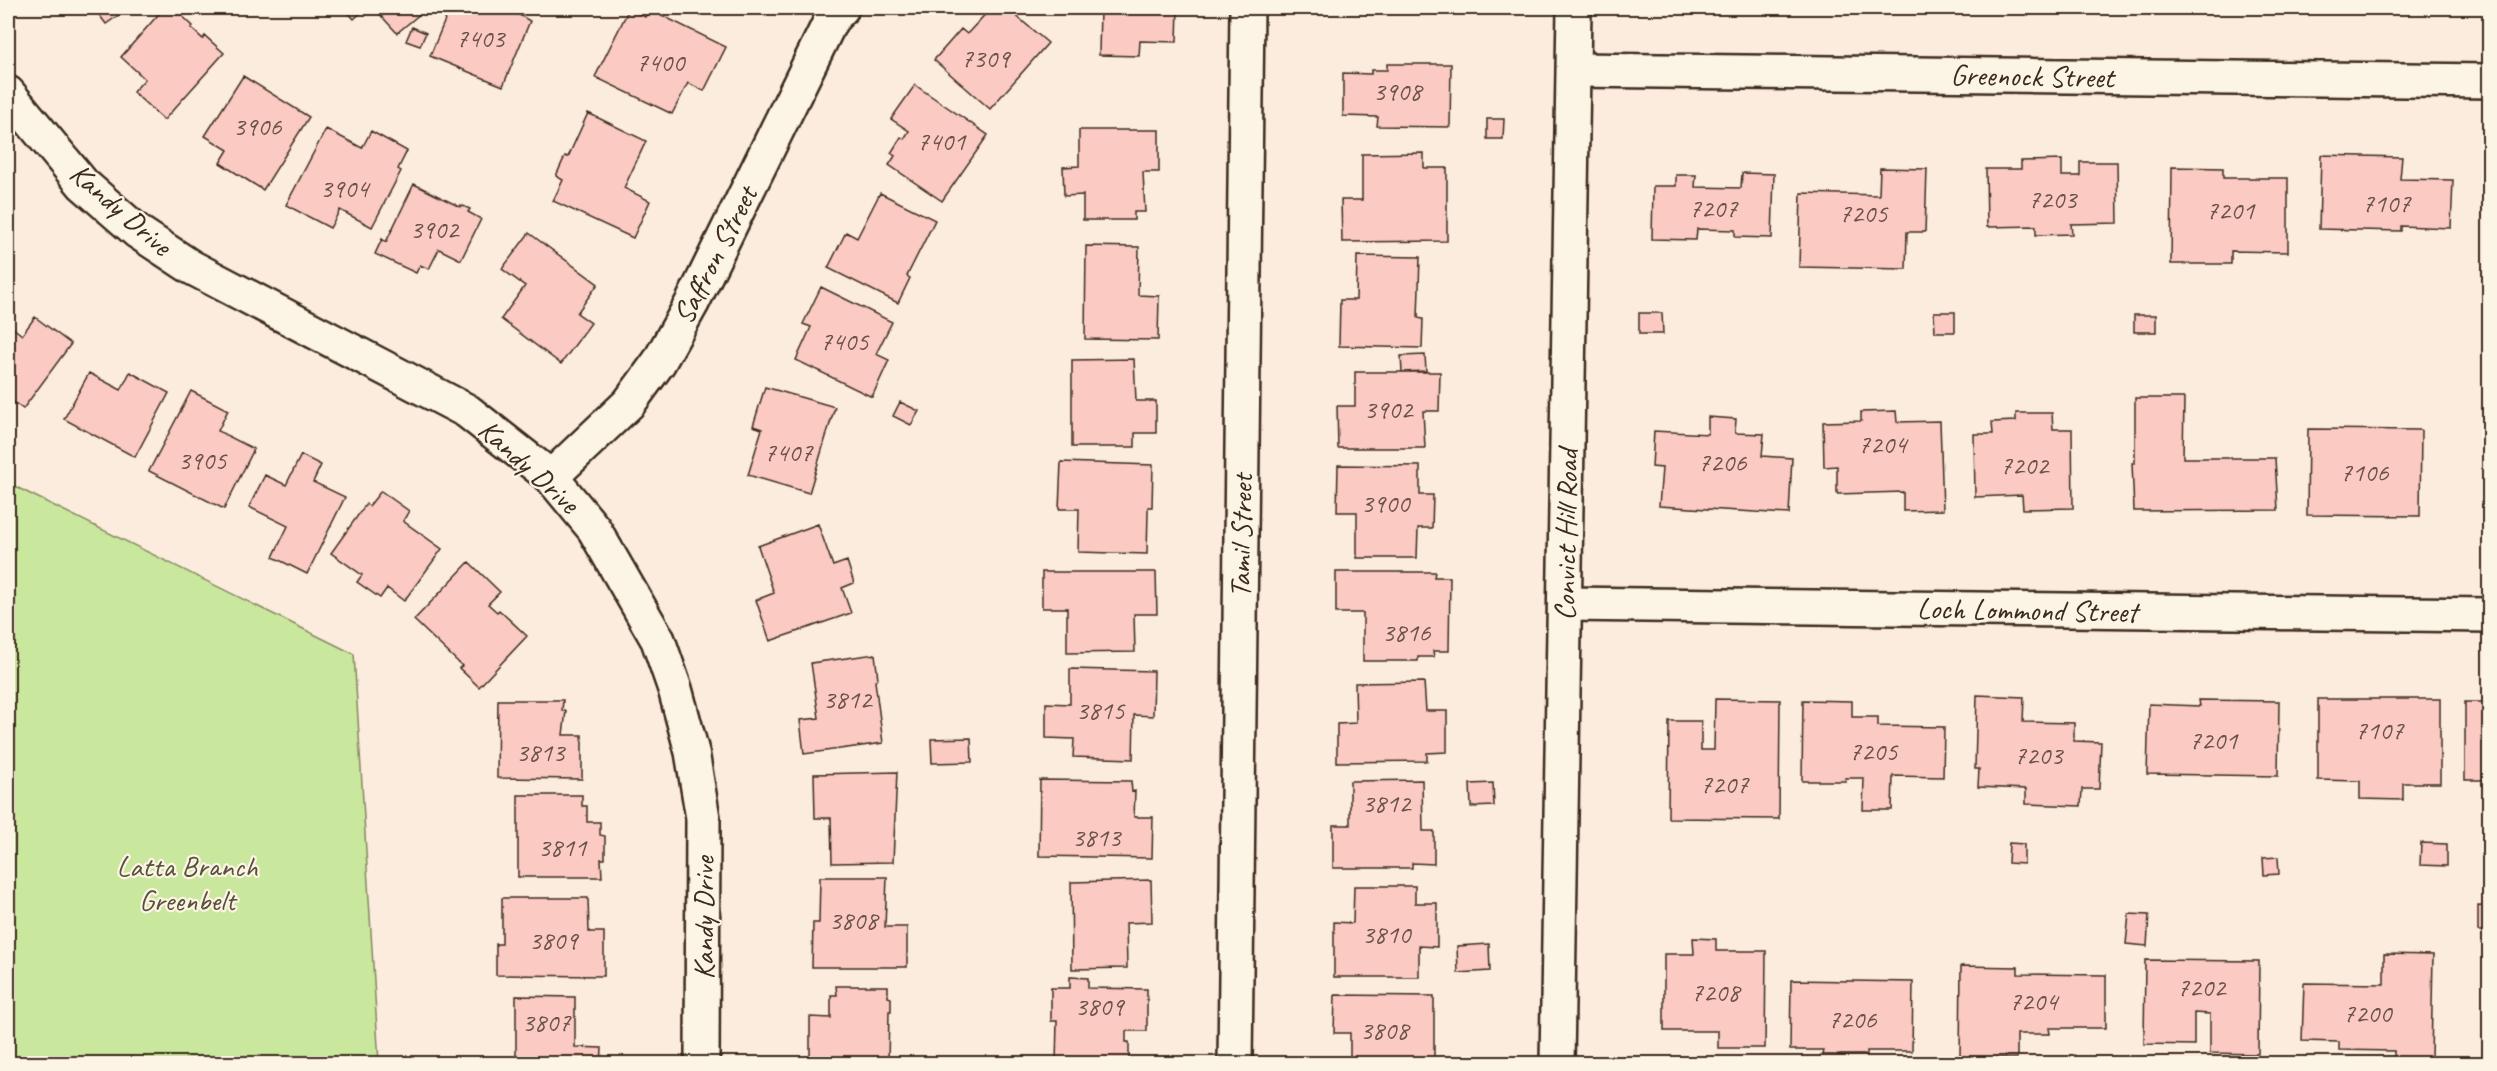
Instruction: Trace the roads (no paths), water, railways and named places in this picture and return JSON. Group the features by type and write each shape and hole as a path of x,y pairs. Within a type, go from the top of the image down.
{"street":[{"name":"Tamil Street","path":"1235,1064 1247,8"},
{"name":"Convict Hill Road","path":"1557,1064 1574,8"},
{"name":"Saffron Street","path":"550,477 629,403 659,362 692,303 828,12"},
{"name":"Greenock Street","path":"1574,70 2490,81"},
{"name":"Kandy Drive","path":"8,93 83,184 138,232 191,267 467,411 550,477 594,529 658,640 675,689 689,741 703,818 702,1064"},
{"name":"Loch Lommond Street","path":"1565,604 2490,615"}],"park label":[{"name":"Latta Branch Greenbelt","path":"187,883"}]}
